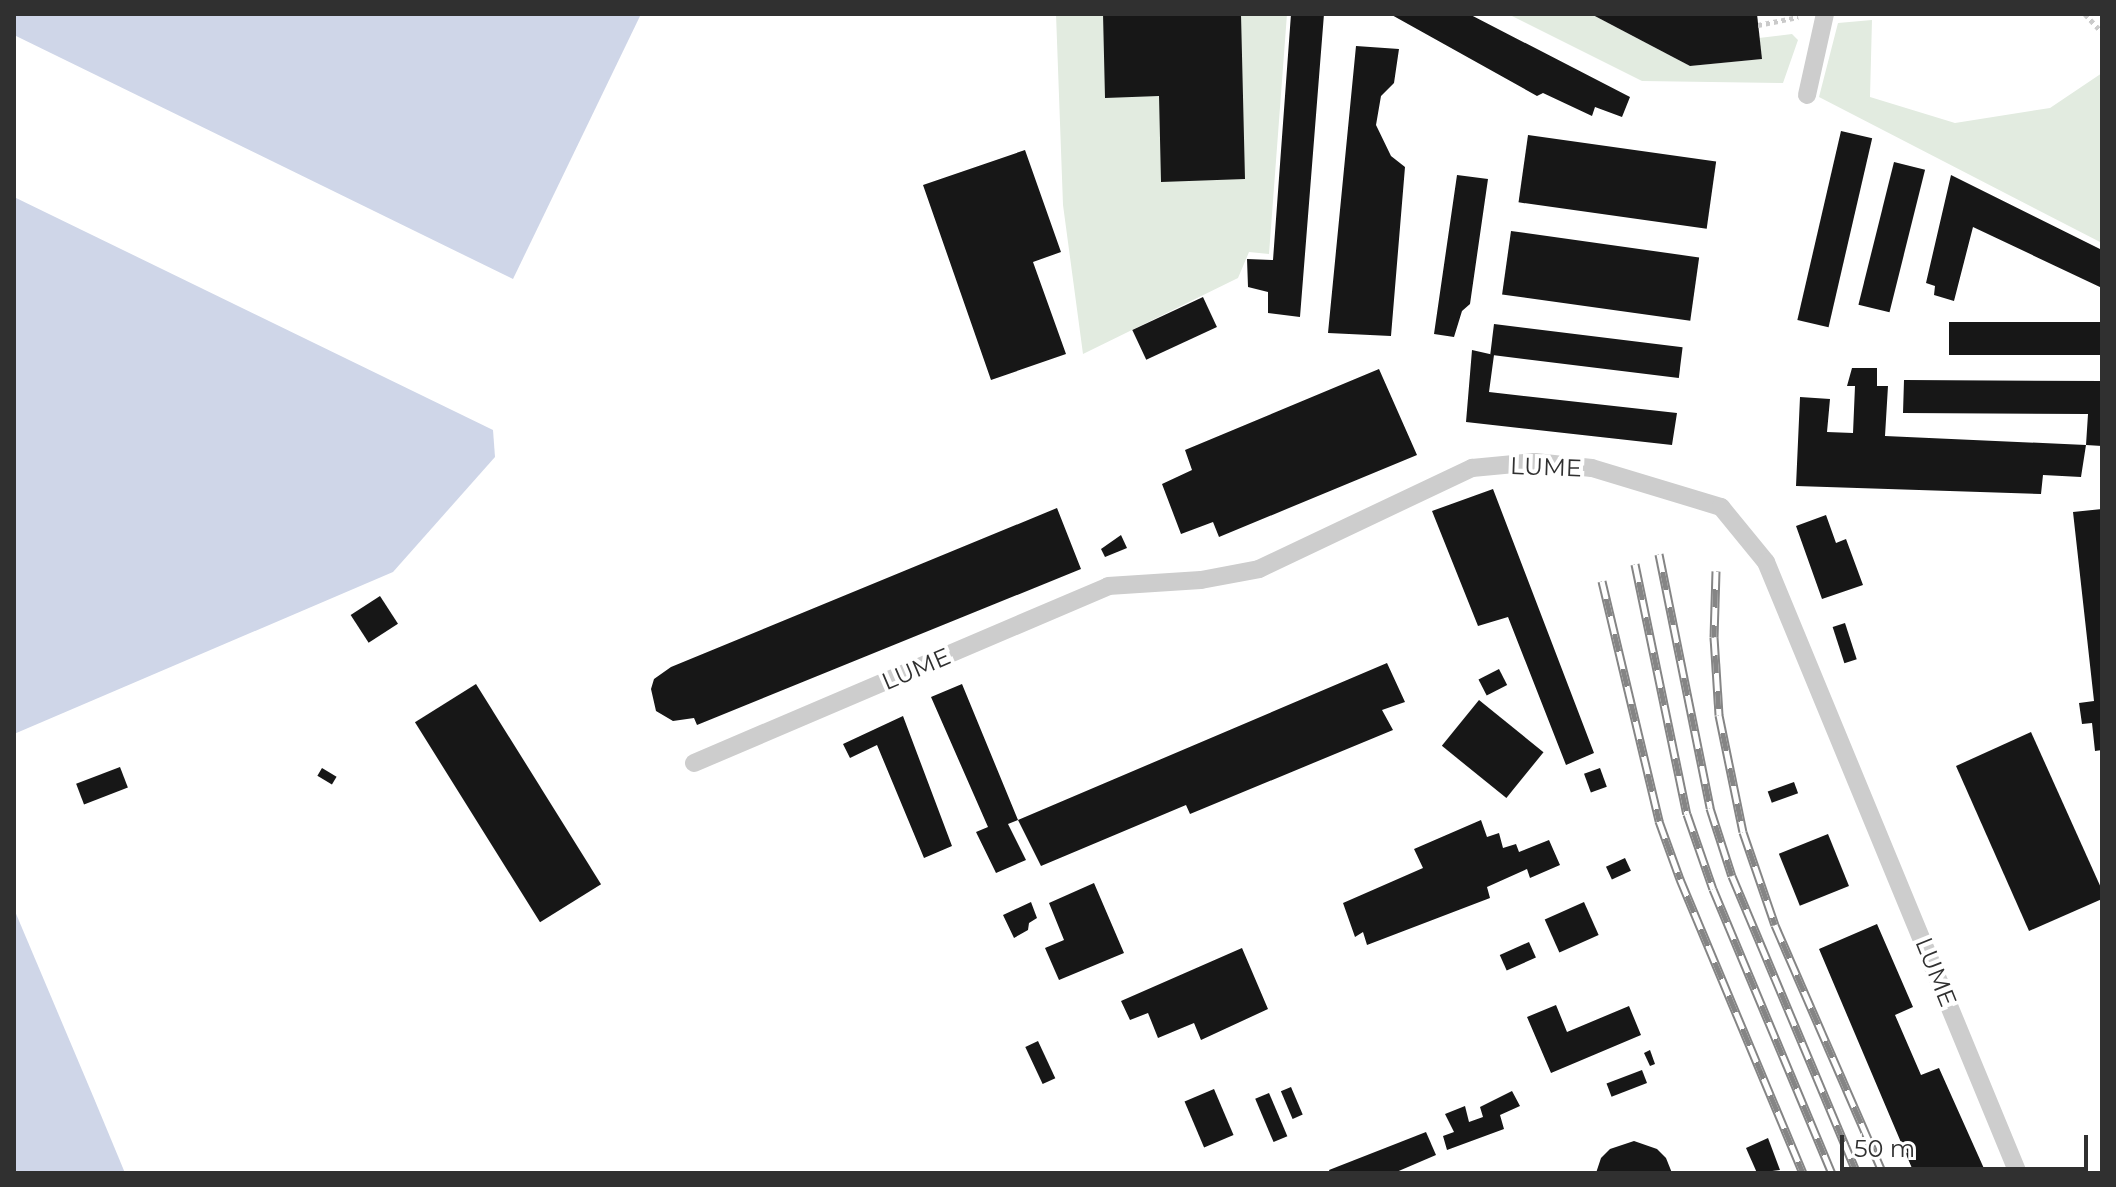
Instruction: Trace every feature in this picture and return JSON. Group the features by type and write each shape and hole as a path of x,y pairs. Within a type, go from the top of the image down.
{"lane":[{"path":"1807,95 1825,14"},
{"name":"LUME","path":"694,763 1108,586 1201,580 1259,569 1472,468 1535,462 1592,468 1721,507 1766,562 2018,1173"}],"path":[{"path":"2085,14 2102,32"},
{"path":"1758,25 1800,17"}],"shaded area":[{"path":"1056,14 1287,14 1269,254 1249,252 1238,278 1083,354 1063,205"},
{"path":"1508,14 1591,14 1690,66 1761,59 1759,38 1792,34 1798,40 1783,83 1642,81"},
{"path":"1872,20 1870,97 1955,123 2050,108 2102,73 2102,243 1819,97 1838,23"}],"water":[{"path":"14,14 641,14 513,279 14,35"},
{"path":"14,197 493,430 495,457 393,572 14,734"},
{"path":"14,909 93,1096 125,1173 14,1173"}],"building":[{"path":"1103,14 1241,14 1245,179 1161,182 1159,96 1105,98"},
{"path":"1291,14 1324,14 1300,317 1268,313 1268,292 1248,287 1247,259 1273,260"},
{"path":"1390,14 1469,14 1630,97 1622,117 1595,107 1592,116 1543,93 1537,96"},
{"path":"1591,14 1757,14 1762,59 1690,66"},
{"path":"1356,46 1399,49 1394,83 1381,96 1376,125 1391,156 1405,167 1391,336 1328,333"},
{"path":"1841,131 1872,138 1829,327 1797,320"},
{"path":"1528,135 1716,161 1707,229 1519,202"},
{"path":"1025,150 1061,252 1033,262 1066,354 991,380 923,185"},
{"path":"1894,162 1925,170 1889,312 1858,305"},
{"path":"1457,175 1488,179 1470,304 1462,311 1454,337 1434,334"},
{"path":"1951,175 2102,250 2102,288 1973,227 1954,301 1934,295 1935,286 1926,283"},
{"path":"1511,231 1699,257 1690,321 1502,294"},
{"path":"1203,297 1217,327 1146,360 1132,330"},
{"path":"1949,322 2102,322 2102,355 1949,355"},
{"path":"1494,324 1683,347 1679,378 1490,355"},
{"path":"1472,350 1494,355 1489,392 1677,413 1672,445 1466,422"},
{"path":"1852,368 1877,368 1877,386 1888,386 1885,436 2086,445 2081,477 2043,475 2041,494 1796,486 1800,397 1830,399 1827,432 1853,433 1855,386 1847,386"},
{"path":"1379,369 1417,455 1219,537 1213,522 1181,534 1162,484 1192,470 1185,450"},
{"path":"1904,380 2102,381 2102,446 2086,445 2088,414 1903,413"},
{"path":"1493,489 1594,753 1566,765 1508,617 1478,626 1432,511"},
{"path":"1057,508 1081,569 697,725 694,718 673,721 656,711 651,689 654,679 671,667"},
{"path":"2102,509 2102,750 2095,751 2092,723 2082,724 2079,703 2094,701 2073,512"},
{"path":"1826,515 1836,543 1846,539 1863,585 1822,599 1796,526"},
{"path":"1121,535 1127,548 1105,557 1101,549"},
{"path":"380,596 398,624 369,643 351,615"},
{"path":"1845,623 1857,659 1844,663 1833,627"},
{"path":"1387,663 1405,702 1382,710 1393,730 1190,814 1186,805 1041,866 1018,820"},
{"path":"1499,669 1507,685 1487,695 1479,679"},
{"path":"476,684 601,884 540,922 415,722"},
{"path":"962,684 1018,820 1008,824 1026,860 996,873 976,832 988,827 931,697"},
{"path":"1479,700 1544,752 1506,798 1442,746"},
{"path":"903,716 952,846 924,858 877,745 850,758 843,744"},
{"path":"2031,732 2102,890 2102,899 2029,931 1956,766"},
{"path":"120,767 128,788 84,804 76,784"},
{"path":"322,768 337,777 332,784 317,776"},
{"path":"1600,768 1607,787 1591,793 1584,774"},
{"path":"1794,782 1798,793 1772,803 1768,792"},
{"path":"1481,820 1487,837 1499,833 1503,848 1516,844 1519,852 1549,840 1560,865 1530,878 1527,869 1487,887 1490,898 1367,945 1363,932 1355,937 1343,903 1423,868 1414,849"},
{"path":"1828,834 1849,886 1800,906 1779,854"},
{"path":"1625,858 1631,871 1612,880 1606,867"},
{"path":"1094,883 1124,953 1059,980 1045,948 1064,940 1049,903"},
{"path":"1031,902 1037,918 1029,923 1028,930 1014,938 1003,915"},
{"path":"1584,902 1599,935 1559,952 1545,919"},
{"path":"1877,924 1913,1007 1895,1015 1921,1075 1939,1068 1986,1173 1914,1173 1819,949"},
{"path":"1529,942 1536,958 1507,971 1500,955"},
{"path":"1242,948 1268,1009 1201,1040 1194,1023 1158,1038 1148,1013 1130,1020 1121,1001"},
{"path":"1556,1005 1567,1032 1629,1006 1641,1035 1551,1073 1527,1017"},
{"path":"1038,1041 1055,1078 1043,1084 1025,1047"},
{"path":"1650,1050 1655,1064 1650,1066 1644,1053"},
{"path":"1642,1070 1647,1083 1612,1097 1607,1084"},
{"path":"1291,1087 1303,1115 1293,1119 1281,1091"},
{"path":"1214,1089 1234,1135 1204,1148 1185,1102"},
{"path":"1512,1091 1520,1106 1500,1115 1504,1129 1447,1150 1443,1136 1454,1132 1445,1114 1465,1106 1469,1122 1483,1117 1480,1107"},
{"path":"1269,1093 1287,1136 1274,1142 1255,1099"},
{"path":"1426,1132 1436,1155 1394,1173 1330,1173 1329,1170"},
{"path":"1768,1138 1780,1170 1757,1173 1746,1148"},
{"path":"1634,1141 1657,1149 1666,1158 1672,1173 1596,1173 1601,1158 1610,1149"}],"railway":[{"path":"1659,554 1710,808 1732,876 1857,1173"},
{"path":"1635,564 1687,814 1713,889 1832,1173"},
{"path":"1716,571 1714,637 1719,715 1743,832 1775,925 1883,1173"},
{"path":"1602,581 1659,821 1680,879 1803,1173"}]}
